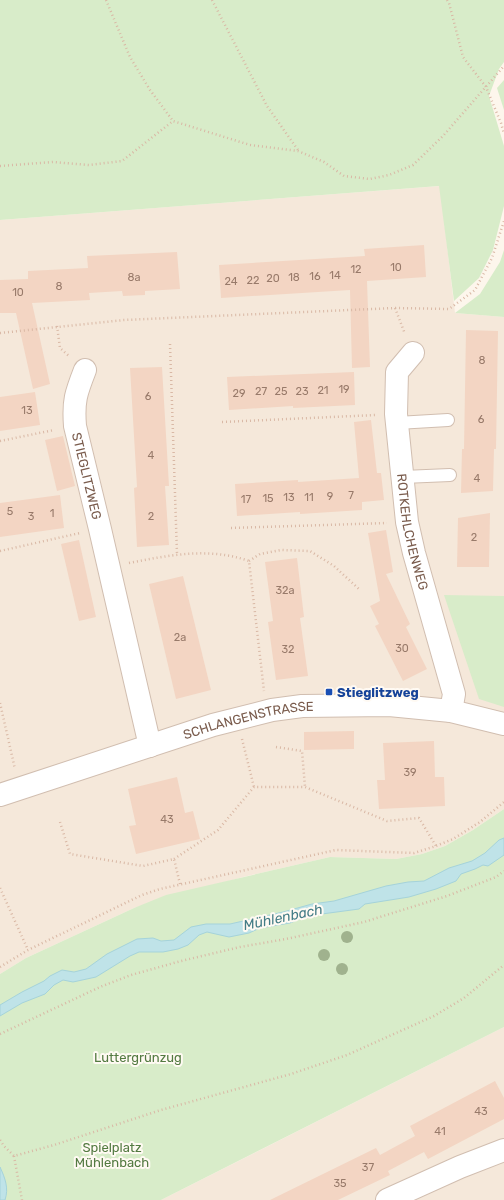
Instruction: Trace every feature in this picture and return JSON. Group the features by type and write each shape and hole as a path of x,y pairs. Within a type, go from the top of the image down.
{"street":[{"name":"ROTKEHLCHENWEG","path":"413,353 398,372 397,418 407,522 414,553 454,694 451,712"},
{"name":"STIEGLITZWEG","path":"85,370 75,395 73,410 74,426 100,529 150,746"},
{"name":"SCHLANGENSTRASSE","path":"10,792 237,718 272,710 302,706 375,705 414,707 451,712 504,724"},
{"path":"388,1200 460,1167 504,1150"}],"lane":[{"path":"397,418 448,420"},
{"path":"403,477 450,475"}],"path":[{"path":"106,0 130,57 150,90 173,121 250,145 298,151 324,162 344,176 370,179 389,175 413,165 443,136 504,66"},
{"path":"212,0 267,106 298,151"},
{"path":"447,0 463,57 486,87 504,134"},
{"path":"0,166 53,162 89,164 122,161 173,121"},
{"path":"0,333 124,320 395,308 449,309 475,290 492,258 504,221"},
{"path":"395,308 413,353"},
{"path":"57,326 60,348 85,370"},
{"path":"170,344 177,554"},
{"path":"222,422 397,418"},
{"path":"0,441 74,426"},
{"path":"231,528 407,522"},
{"path":"0,551 100,529"},
{"path":"249,561 260,554 281,550 310,551 334,566 360,590"},
{"path":"109,567 177,554 197,553 234,556 249,561"},
{"path":"249,561 265,696 272,710"},
{"path":"0,703 10,792"},
{"path":"237,718 254,787"},
{"path":"276,748 302,751 305,787"},
{"path":"254,787 305,787 387,821 419,818 436,846"},
{"path":"60,822 70,854 143,866 174,858 218,830 254,787"},
{"path":"0,967 28,950 142,895 160,889 336,850 414,853 453,839 480,822 504,802"},
{"path":"174,858 180,884"},
{"path":"0,1034 100,987 131,975 240,947 293,938 364,922 447,896 496,877 504,871"},
{"path":"0,888 28,950"},
{"path":"14,1156 54,1145 161,1110 291,1074 346,1055 434,1016 464,998 504,965"},
{"path":"0,1140 14,1156 22,1200"}],"shaded area":[{"path":"440,186 455,313 504,317 504,809 473,830 445,846 422,854 396,859 330,857 243,877 134,908 26,958 0,974 0,220"},
{"path":"504,1027 504,1200 161,1200 294,1133"}],"green space":[{"path":"0,0 504,0 504,62 499,69 489,96 504,146 504,206 493,250 479,278 454,301 439,186 0,220"},
{"path":"504,80 504,110 497,88"},
{"path":"504,250 504,317 455,313 480,294 500,262"},
{"path":"444,595 504,596 504,707 479,699"},
{"name":"Luttergrünzug","path":"504,809 504,1027 161,1200 0,1200 0,974 26,958 134,908 166,895 330,857 396,859 422,854 445,846 473,830"}],"water":[{"name":"Mühlenbach","path":"504,838 504,855 488,866 483,865 461,874 456,881 436,889 409,897 365,904 359,909 307,916 290,923 260,928 249,933 229,937 207,932 199,935 188,945 178,949 163,952 139,952 96,977 73,982 63,980 54,985 45,994 22,1003 0,1016 0,1005 44,981 50,976 62,970 74,972 86,969 107,954 137,939 153,938 161,941 174,940 191,927 206,924 230,924 312,904 334,901 386,886 424,881 449,868 472,861 485,853 499,840"},
{"path":"0,1167 5,1179 5,1200 0,1200"}],"building":[{"path":"424,245 426,277 367,281 370,367 352,368 350,290 221,298 219,265 365,256 364,249"},
{"path":"177,252 180,289 145,291 145,295 123,296 122,291 89,293 90,300 32,303 50,384 33,389 16,313 0,313 0,280 28,279 28,271 88,268 87,256"},
{"path":"466,330 498,331 496,449 494,449 493,491 461,493 462,449 464,449"},
{"path":"162,367 169,486 165,486 169,545 137,547 134,488 137,487 130,368"},
{"path":"354,372 355,405 293,408 293,406 229,410 227,377"},
{"path":"35,392 40,425 0,431 0,397"},
{"path":"371,420 377,473 381,473 384,500 362,502 362,510 237,516 235,484 359,478 354,422"},
{"path":"63,436 75,486 57,491 45,440"},
{"path":"60,495 64,528 0,537 0,503"},
{"path":"490,513 489,567 457,567 458,518"},
{"path":"386,530 393,572 386,574 410,624 406,627 427,669 403,681 375,626 379,624 370,606 380,601 368,533"},
{"path":"79,540 96,617 79,621 61,544"},
{"path":"297,558 304,617 300,618 308,676 276,680 268,622 273,621 265,562"},
{"path":"183,576 211,690 176,699 149,584"},
{"path":"354,731 354,749 304,750 304,732"},
{"path":"434,741 435,777 444,777 445,806 379,809 377,780 385,780 383,743"},
{"path":"177,777 185,813 193,811 200,839 136,854 129,826 136,825 128,789"},
{"path":"495,1081 504,1098 504,1119 428,1159 424,1152 388,1171 390,1175 338,1200 270,1200 376,1148 380,1155 415,1136 410,1126"}],"place":[{"name":"Stieglitzweg","path":"329,692"}],"park label":[{"name":"Spielplatz Mühlenbach","path":"112,1154"}]}
